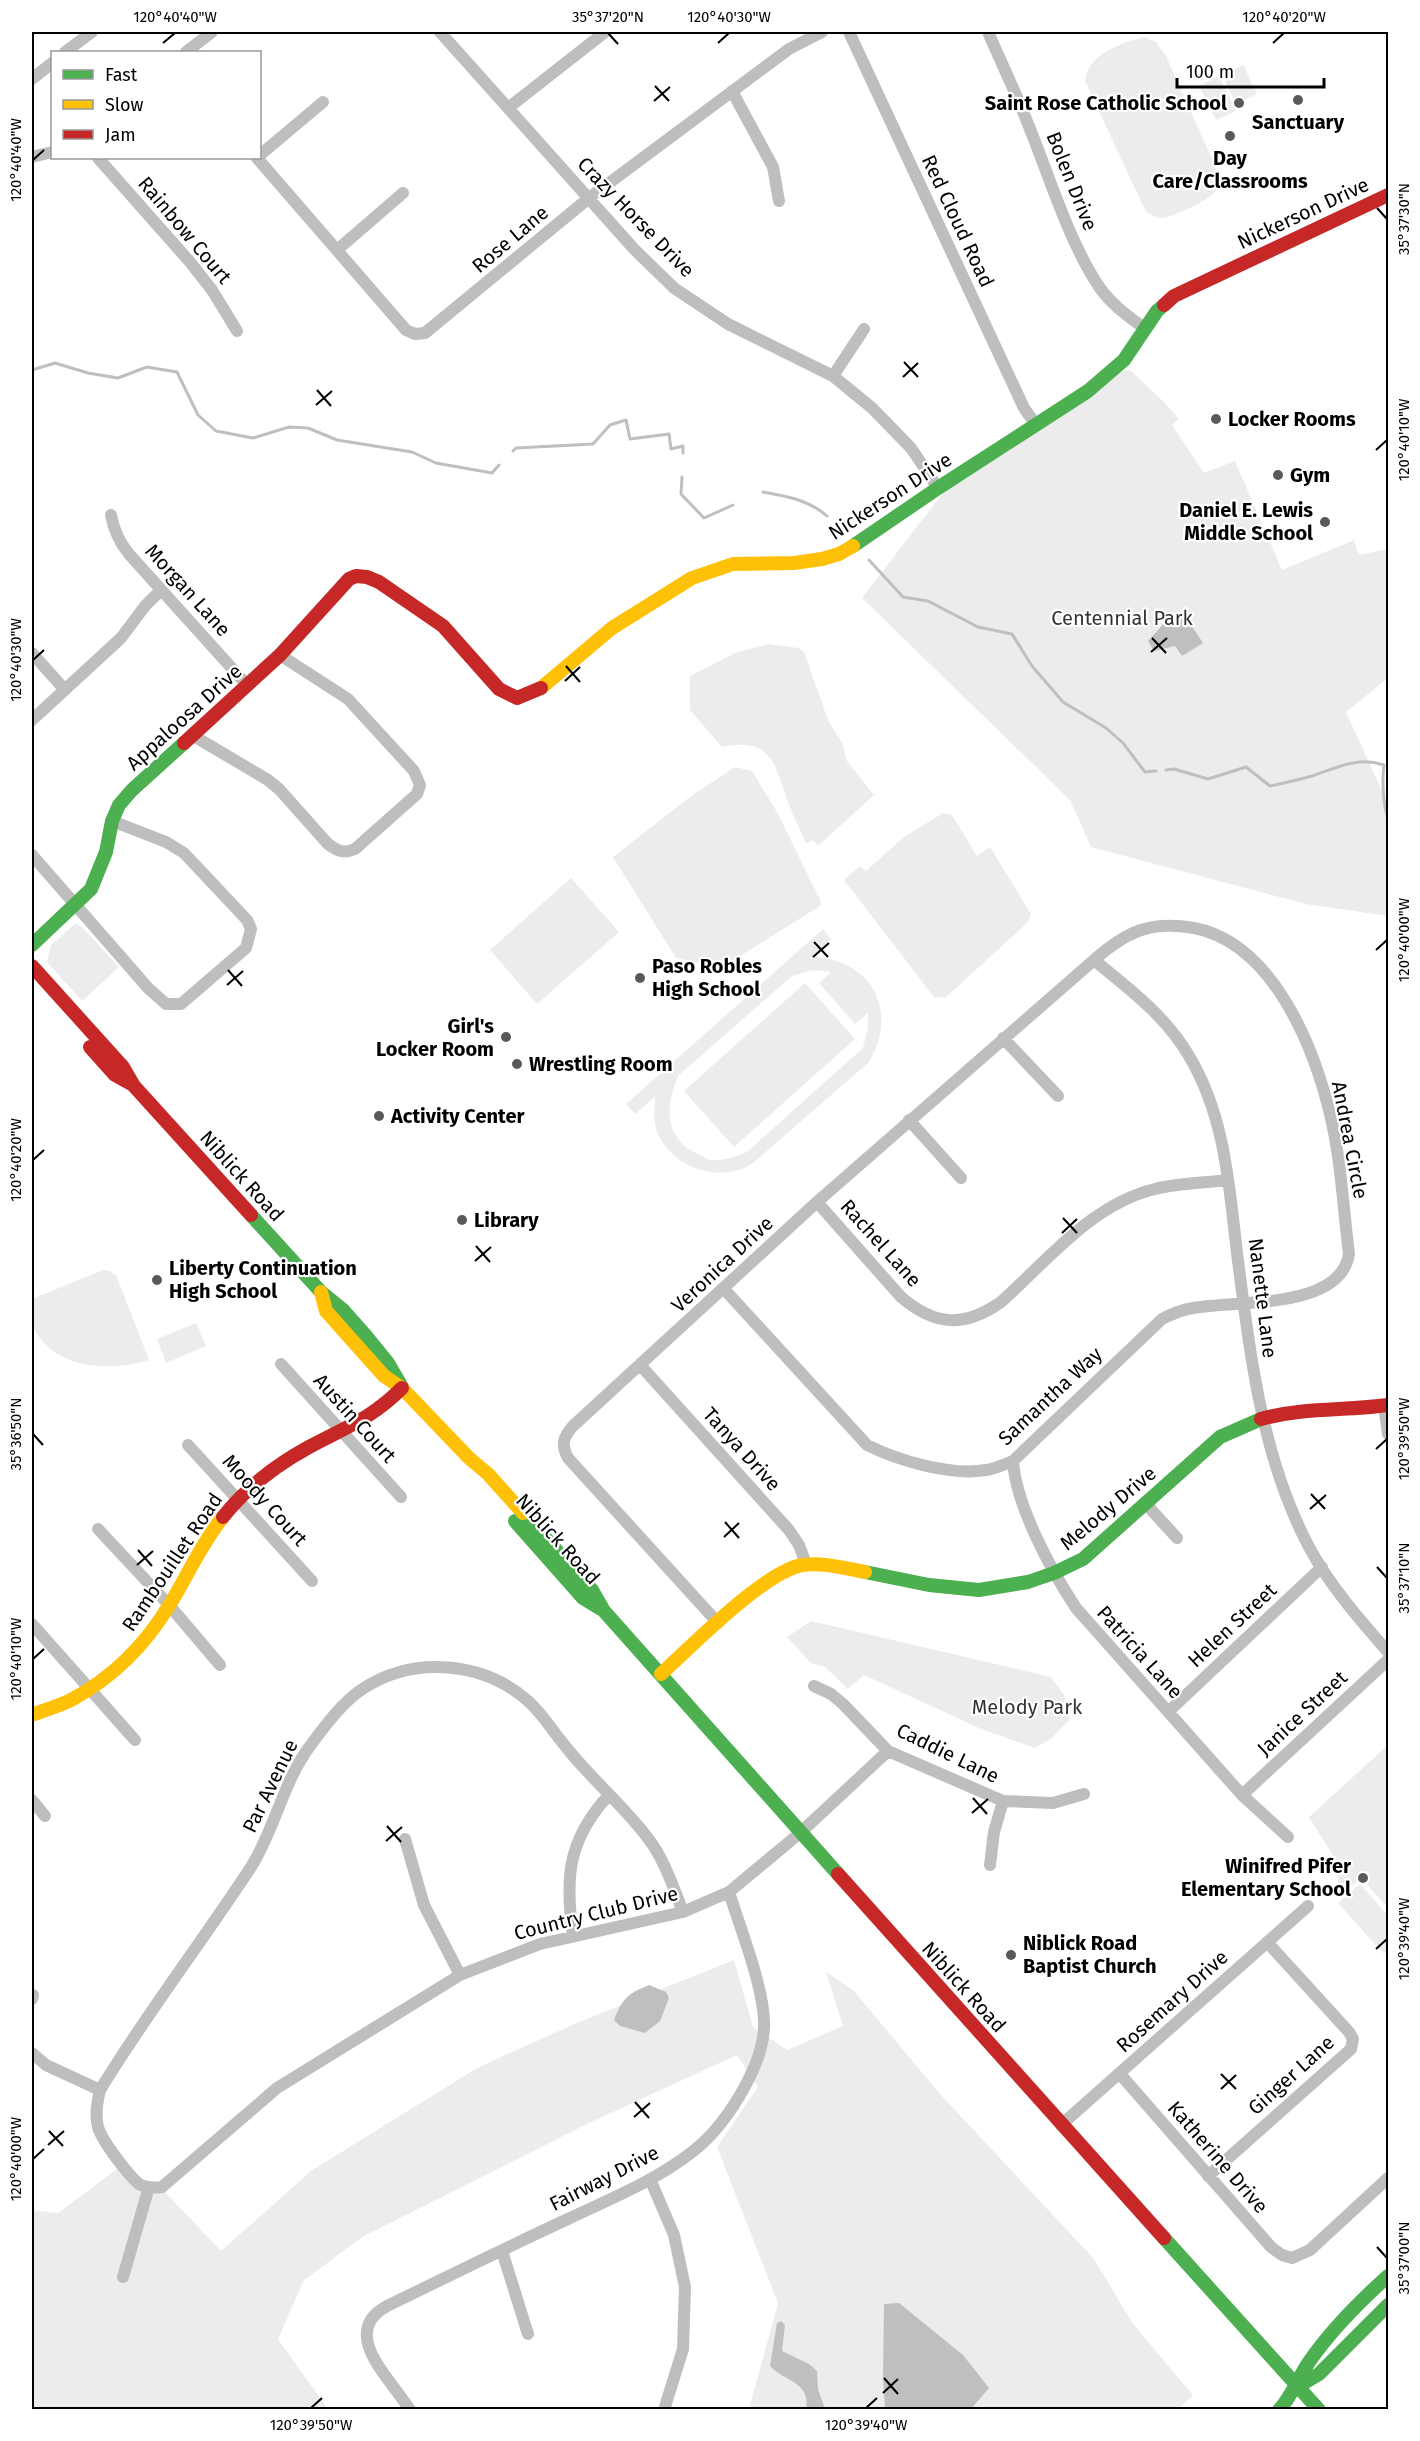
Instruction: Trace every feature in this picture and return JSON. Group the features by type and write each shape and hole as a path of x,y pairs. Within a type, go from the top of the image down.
{"street":[{"path":"66,51 92,32"},
{"path":"187,51 212,32"},
{"name":"Crazy Horse Drive","path":"440,32 634,249 674,288 728,324 833,376 872,408 911,448 938,488"},
{"path":"508,108 604,32"},
{"name":"Rose Lane","path":"260,159 406,330 415,334 425,333 589,198 789,49 822,32"},
{"name":"Red Cloud Road","path":"849,32 1024,408 1036,425"},
{"name":"Bolen Drive","path":"987,32 1088,268 1101,290 1116,307 1144,328"},
{"path":"32,79 51,64"},
{"path":"732,91 772,167 778,186 779,201"},
{"path":"261,154 323,102"},
{"path":"32,157 51,152"},
{"name":"Rainbow Court","path":"99,159 190,262 212,290 237,332"},
{"path":"337,250 403,194"},
{"name":"Nickerson Drive","path":"405,599 442,626 499,689 517,698 542,688 603,635 666,592 692,578 733,564 794,563 839,554 865,540 938,488 1036,425 1112,372 1124,360 1157,311 1174,296 1389,195"},
{"path":"833,376 864,329"},
{"name":"Morgan Lane","path":"111,515 119,542 248,685"},
{"name":"Appaloosa Drive","path":"32,945 91,889 100,871 112,821 119,805 132,790 280,655 349,579 356,576 367,577 405,599"},
{"path":"32,720 121,638 145,606 161,591"},
{"path":"32,653 65,690"},
{"path":"192,735 268,780 336,850 346,853 355,849 417,794 420,785 414,771 348,699 280,655"},
{"path":"32,855 141,981 166,1004 181,1004 246,948 251,929 247,920 184,853 166,842 112,821"},
{"name":"Andrea Circle","path":"1094,960 1126,935 1140,930 1174,925 1219,935 1252,958 1268,977 1286,1003 1302,1035 1317,1071 1330,1113 1348,1242 1347,1265 1333,1281 1307,1293 1244,1304"},
{"name":"Veronica Drive","path":"718,1623 568,1458 563,1442 566,1434 817,1202 1094,960"},
{"name":"Nanette Lane","path":"1094,960 1136,994 1160,1018 1189,1055 1213,1105 1226,1157 1255,1388 1288,1500 1310,1548 1322,1567 1342,1597 1389,1652"},
{"name":"Niblick Road","path":"32,966 123,1067 134,1086 321,1292 335,1302 395,1371 402,1388 469,1458 488,1474 592,1590 603,1611 800,1833 1319,2409"},
{"name":"Niblick Road","path":"32,981 115,1075 134,1086"},
{"path":"1003,1038 1058,1096"},
{"path":"909,1120 961,1178"},
{"name":"Rachel Lane","path":"817,1202 901,1297 916,1310 933,1318 970,1320 986,1313 1001,1302 1089,1221 1108,1208 1130,1197 1156,1189 1228,1180"},
{"name":"Samantha Way","path":"724,1289 867,1445 886,1454 947,1470 988,1470 1013,1461 1162,1319 1186,1309 1244,1304"},
{"name":"Austin Court","path":"281,1364 401,1497"},
{"name":"Tanya Drive","path":"641,1366 789,1530 799,1545 806,1564"},
{"name":"Rambouillet Road","path":"32,1715 69,1700 88,1688 135,1650 169,1605 221,1518 239,1499 278,1467 378,1411 402,1388"},
{"path":"1386,1406 1389,1434"},
{"name":"Melody Drive","path":"661,1674 760,1586 789,1569 806,1564 828,1564 929,1586 960,1590 996,1590 1056,1574 1083,1559 1220,1437 1262,1418 1310,1409 1360,1409 1386,1406"},
{"name":"Moody Court","path":"188,1445 312,1581"},
{"name":"Patricia Lane","path":"1013,1461 1019,1489 1037,1537 1076,1608 1242,1795 1288,1837"},
{"path":"1145,1503 1178,1538"},
{"path":"98,1529 169,1605 220,1665"},
{"name":"Helen Street","path":"1168,1712 1322,1567"},
{"path":"32,1624 135,1740"},
{"name":"Janice Street","path":"1242,1795 1389,1660"},
{"name":"Par Avenue","path":"149,2187 140,2184 108,2147 97,2124 97,2101 100,2090 252,1864 309,1747 362,1689 400,1673 437,1667 463,1669 489,1676 511,1687 529,1702 582,1767 648,1838 663,1863 683,1912"},
{"name":"Caddie Lane","path":"814,1686 831,1694 843,1704 888,1750 1003,1801 1028,1804 1053,1803 1084,1794"},
{"name":"Country Club Drive","path":"149,2187 162,2187 172,2180 277,2088 460,1976 540,1944 683,1912 729,1892 800,1833 888,1750"},
{"path":"573,1936 568,1887 570,1866 577,1839 586,1823 609,1796"},
{"path":"32,1800 45,1816"},
{"path":"990,1865 994,1832 1003,1801"},
{"path":"405,1839 424,1905 460,1976"},
{"name":"Fairway Drive","path":"410,2409 368,2346 367,2326 373,2315 387,2306 650,2179 692,2153 708,2139 735,2101 760,2049 765,2017 729,1892"},
{"name":"Rosemary Drive","path":"1061,2125 1308,1906"},
{"name":"Ginger Lane","path":"1208,2176 1351,2049 1353,2039 1349,2032 1267,1942"},
{"path":"32,2053 46,2065 100,2090"},
{"name":"Katherine Drive","path":"1120,2074 1271,2247 1282,2255 1292,2258 1310,2250 1389,2178"},
{"path":"650,2179 674,2235 685,2287 683,2349 664,2409"},
{"path":"123,2277 149,2187"},
{"path":"502,2251 528,2334"},
{"path":"1279,2409 1297,2387 1308,2364 1337,2329 1389,2276"},
{"path":"1297,2387 1319,2374 1389,2304"}],"green space":[{"path":"1144,37 1156,42 1166,56 1218,176 1218,183 1213,194 1182,212 1162,218 1152,216 1145,210 1085,81 1087,71 1099,56 1116,46"},
{"path":"1243,65 1257,94 1236,104 1222,75"},
{"path":"1219,76 1236,111 1216,120 1199,86"},
{"name":"Centennial Park","path":"1130,370 1179,419 1172,425 1204,473 1235,461 1282,570 1354,540 1359,555 1388,549 1388,678 1346,712 1388,804 1388,916 1306,904 1091,847 1070,800 862,598 956,476 1109,374"},
{"path":"768,644 798,648 804,652 828,720 842,743 847,761 874,795 818,846 813,840 806,844 770,758 762,750 752,746 722,747 690,710 690,676 735,653"},
{"path":"735,767 752,771 777,812 821,902 820,906 721,968 676,958 613,857 691,796"},
{"path":"943,813 952,815 977,856 990,847 1031,914 1027,923 945,998 934,997 844,880 860,866 866,871 904,837"},
{"path":"571,878 619,932 537,1004 490,950"},
{"path":"75,924 81,926 119,967 82,1001 47,962 51,945"},
{"path":"823,929 831,939 812,957 833,960 850,967 864,978 874,991 880,1007 881,1024 878,1043 869,1062 752,1164 739,1170 710,1172 696,1169 684,1162 672,1154 656,1129 655,1097 635,1114 626,1104","holes":["812,970 831,972 819,983 855,1024 868,1013 868,1028 863,1048 747,1152 727,1159 713,1160 687,1147 678,1139 670,1120 671,1098 679,1075 792,976"]},
{"path":"805,983 855,1039 734,1147 684,1091"},
{"path":"103,1270 116,1275 149,1360 117,1366 100,1366 68,1360 54,1352 42,1341 33,1327 32,1299"},
{"path":"196,1323 206,1346 166,1363 157,1339"},
{"name":"Melody Park","path":"811,1621 1051,1677 1064,1695 1070,1719 1052,1738 1035,1748 981,1729 864,1675 848,1689 825,1667 811,1663 787,1637"},
{"name":"Winifred Pifer Elementary School","path":"1388,1745 1388,1908 1361,1878 1340,1896 1335,1859 1309,1817"},
{"path":"1360,1884 1388,1916 1388,1949 1384,1954 1338,1903"},
{"path":"734,1960 753,2027 787,2050 843,2026 826,1972 853,1990 940,2094 1094,2259 1133,2324 1193,2395 1178,2410 749,2409 778,2303 717,2147 758,2087 737,2055 589,2123 364,2236 304,2280 278,2339 328,2409 32,2409 32,2210 58,2213 117,2169 137,2187 163,2190 221,2251 311,2171 477,2068 572,2025"}],"shaded area":[{"path":"1187,619 1203,643 1182,656 1175,646 1154,651 1148,641 1167,620"},
{"path":"649,1985 666,1992 669,1998 660,2021 645,2033 620,2026 614,2020 623,2002 631,1994"},
{"path":"899,2303 963,2355 989,2388 971,2409 885,2409 884,2304"},
{"path":"781,2321 785,2325 782,2351 809,2364 817,2371 818,2389 825,2409 806,2409 807,2400 801,2388 770,2366 777,2323"}],"waterway":[{"path":"32,370 55,363 88,373 118,378 147,367 177,372 198,415 216,431 253,438 289,427 308,428 337,440 412,452 436,463 492,473 499,465"},
{"path":"513,451 516,448 593,444 610,425 626,420 630,439 669,434 671,449 683,446 683,453"},
{"path":"682,477 681,494 704,518 733,505"},
{"path":"763,492 805,502 827,516"},
{"path":"869,560 903,597 928,601 978,627 1012,634 1032,666 1063,702 1106,728 1123,743 1145,772 1156,771"},
{"path":"1166,770 1174,769 1208,779 1246,767 1270,786 1356,762 1384,765 1383,792 1388,818"}],"traffic: fast":[{"path":"853,546 1088,391 1124,360 1157,311 1164,305"},
{"path":"32,945 91,889 106,852 112,821 119,805 132,790 184,743"},
{"path":"251,1215 321,1292 343,1310 366,1336 388,1363 402,1387"},
{"path":"865,1572 929,1585 979,1590 1028,1582 1054,1573 1083,1559 1220,1437 1261,1419"},
{"path":"523,1513 592,1590 604,1611 838,1874"},
{"path":"515,1521 583,1598 601,1609"},
{"path":"1164,2238 1319,2410"},
{"path":"1279,2410 1288,2399 1309,2362 1327,2339 1356,2306 1388,2276"},
{"path":"1297,2387 1319,2374 1388,2305"}],"traffic: slow":[{"path":"541,688 612,628 692,578 733,564 794,563 822,559 839,554 853,546"},
{"path":"321,1292 326,1311 384,1376 402,1388 469,1458 488,1474 523,1513"},
{"path":"32,1715 66,1702 86,1691 127,1659 161,1619 201,1549 223,1517"},
{"path":"661,1674 749,1595 786,1571 802,1565 818,1564 865,1572"}],"traffic: jam":[{"path":"1164,305 1174,296 1388,195"},
{"path":"184,743 280,655 349,579 356,576 367,577 379,582 443,626 499,689 517,698 541,688"},
{"path":"32,966 123,1067 134,1086 251,1215"},
{"path":"90,1047 115,1075 133,1085"},
{"path":"223,1517 242,1496 273,1469 369,1415 402,1388"},
{"path":"1261,1419 1308,1411 1388,1405"},
{"path":"838,1874 1164,2238"}],"place":[{"name":"Sanctuary","path":"1298,100"},
{"name":"Saint Rose Catholic School","path":"1239,103"},
{"name":"Day Care/Classrooms","path":"1230,136"},
{"name":"Locker Rooms","path":"1216,419"},
{"name":"Gym","path":"1278,475"},
{"name":"Daniel E. Lewis Middle School","path":"1325,522"},
{"name":"Paso Robles High School","path":"640,978"},
{"name":"Girl's Locker Room","path":"506,1037"},
{"name":"Wrestling Room","path":"517,1064"},
{"name":"Activity Center","path":"379,1116"},
{"name":"Library","path":"462,1220"},
{"name":"Liberty Continuation High School","path":"157,1280"},
{"name":"Winifred Pifer Elementary School","path":"1363,1878"},
{"name":"Niblick Road Baptist Church","path":"1011,1955"}]}
